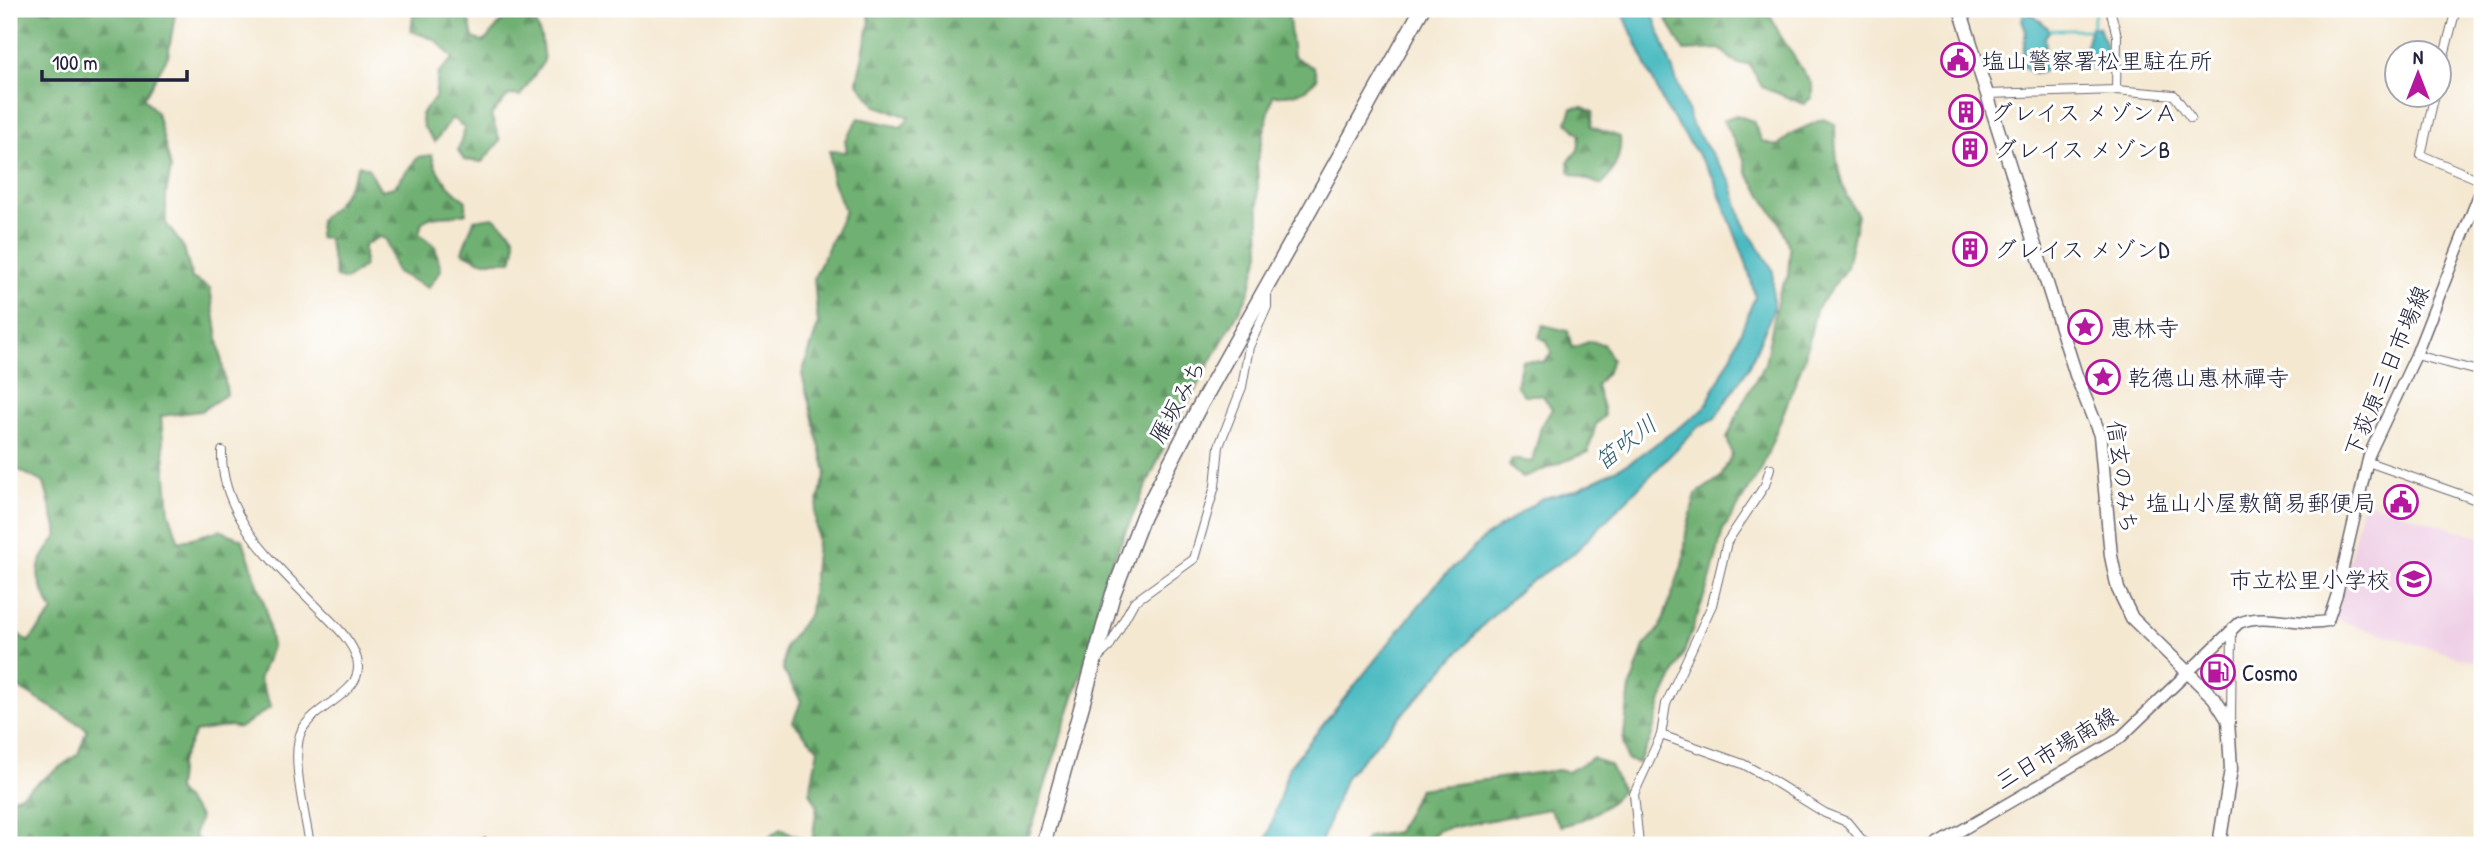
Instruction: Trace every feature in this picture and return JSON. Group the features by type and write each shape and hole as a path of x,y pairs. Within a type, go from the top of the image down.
{"highway":[{"name":"雁坂みち","path":"1043,845 1093,662 1126,555 1162,476 1422,9"}],"main road":[{"name":"信玄のみち","path":"1960,9 2069,353 2097,420 2111,556 2118,589 2132,618 2223,710 2230,732 2231,769 2219,845"},
{"name":"下荻原三日市場線","path":"2232,627 2255,619 2328,621 2337,594 2368,462 2416,355 2482,187"},
{"path":"2186,672 2232,627"},
{"name":"三日市場南線","path":"1936,845 2119,739 2186,672"}],"street":[{"path":"2110,9 2117,36 2116,90"},
{"path":"2449,38 2456,9"},
{"path":"1988,94 2116,90 2174,95 2191,118"},
{"path":"2432,108 2421,155 2482,181"},
{"path":"1093,662 1109,648 1134,602 1195,559 1215,486 1219,446 1242,387 1249,348 1267,307 1267,286"},
{"path":"2416,355 2482,372"},
{"path":"222,451 233,508 245,528 334,625 357,657 359,673 352,687 311,716 301,732 299,771 310,845"},
{"path":"2368,462 2482,502"},
{"path":"1639,845 1634,794 1661,735 1666,704 1712,605 1727,542 1765,485 1770,468"},
{"path":"2230,732 2232,627"},
{"path":"1661,735 1743,764 1825,813 1847,822 1866,845"}],"shaded area":[{"name":"市立松里小学校","path":"2363,501 2482,538 2482,638 2476,662 2336,620"}],"green space":[{"path":"9,9 176,9 168,56 144,98 157,113 171,168 166,194 166,223 184,248 192,278 210,288 227,394 201,411 161,416 169,512 179,542 220,530 243,540 266,609 272,647 259,679 271,707 240,728 230,726 195,732 180,763 177,790 200,817 194,836 204,845 9,845 9,799 19,796 78,754 87,729 9,682 9,626 28,642 53,612 38,573 43,557 58,535 44,483 9,465"},
{"path":"422,9 460,9 468,15 473,38 484,42 503,20 505,9 531,9 541,37 544,61 520,96 509,95 491,115 500,141 482,162 464,160 458,150 465,128 452,118 435,142 423,126 421,114 435,98 438,74 453,58 436,40 411,31 413,15"},
{"path":"866,9 1288,9 1293,56 1314,68 1317,79 1297,93 1273,95 1257,160 1260,253 1248,295 1167,440 1103,582 1089,650 1026,845 728,845 732,840 762,843 780,829 812,843 817,805 810,792 818,749 793,722 801,701 783,670 785,646 810,613 817,543 815,513 826,472 802,374 818,325 814,278 845,211 832,180 830,151 847,152 845,140 859,118 901,127 909,117 876,106 857,82 870,21"},
{"path":"1661,9 1767,9 1812,85 1812,97 1804,104 1762,87 1749,64 1737,64 1720,49 1684,51"},
{"path":"1583,107 1593,112 1591,127 1620,137 1620,151 1616,163 1602,185 1570,173 1568,162 1578,150 1580,135 1567,122 1572,108"},
{"path":"1736,115 1753,121 1762,141 1777,146 1792,133 1823,119 1835,124 1837,160 1842,183 1858,215 1847,267 1816,310 1804,360 1761,470 1723,530 1711,577 1684,653 1662,700 1650,741 1638,763 1627,760 1623,743 1630,688 1644,646 1660,628 1684,560 1686,533 1696,494 1721,477 1732,454 1727,438 1765,363 1779,292 1788,276 1790,249 1780,223 1747,173 1744,159 1723,120"},
{"path":"432,155 444,181 466,201 466,213 433,217 422,222 419,234 435,246 441,270 428,288 396,272 386,239 379,237 364,245 364,266 346,280 336,277 328,237 319,238 320,219 338,201 359,165 368,168 381,190 394,187 418,157"},
{"path":"493,217 513,235 515,245 512,261 481,261 462,252 474,220"},
{"path":"1543,325 1568,331 1572,348 1591,341 1603,344 1612,359 1608,371 1596,385 1604,416 1596,424 1588,452 1522,478 1509,466 1512,459 1532,462 1541,427 1552,409 1542,395 1524,395 1516,385 1522,360 1545,362 1551,353 1547,341 1539,337"},
{"path":"1592,758 1610,765 1622,791 1602,809 1579,821 1561,826 1549,809 1439,830 1424,845 1362,845 1368,837 1397,832 1419,789 1558,770 1568,772"}],"water":[{"path":"1621,9 1651,9 1693,127 1731,182 1743,223 1773,270 1773,310 1750,365 1715,418 1697,428 1575,552 1522,588 1483,625 1346,777 1320,845 1265,845 1289,767 1438,582 1484,538 1541,499 1578,489 1631,462 1704,409 1732,354 1755,296 1747,265 1713,177 1664,105"},
{"path":"2024,15 2034,15 2050,30 2045,37 2047,66 2043,72 2032,73 2021,65 2026,31 2022,20"},
{"path":"2091,27 2099,27 2107,56 2098,71 2091,68 2086,46"}],"waterway":[{"path":"2023,9 2023,16"},
{"path":"2092,27 2096,9"},
{"path":"2050,30 2089,30"}],"place":[{"name":"塩山警察署松里駐在所","path":"1958,60"},
{"name":"グレイス メゾンＡ","path":"1966,112"},
{"name":"グレイス メゾンB","path":"1970,149"},
{"name":"グレイス メゾンD","path":"1970,249"},
{"name":"恵林寺","path":"2085,327"},
{"name":"乾德山惠林禪寺","path":"2103,377"},
{"name":"塩山小屋敷簡易郵便局","path":"2401,502"},
{"name":"市立松里小学校","path":"2414,579"},
{"name":"Cosmo","path":"2218,672"}],"water label":[{"name":"笛吹川","path":"1625,442"}]}
